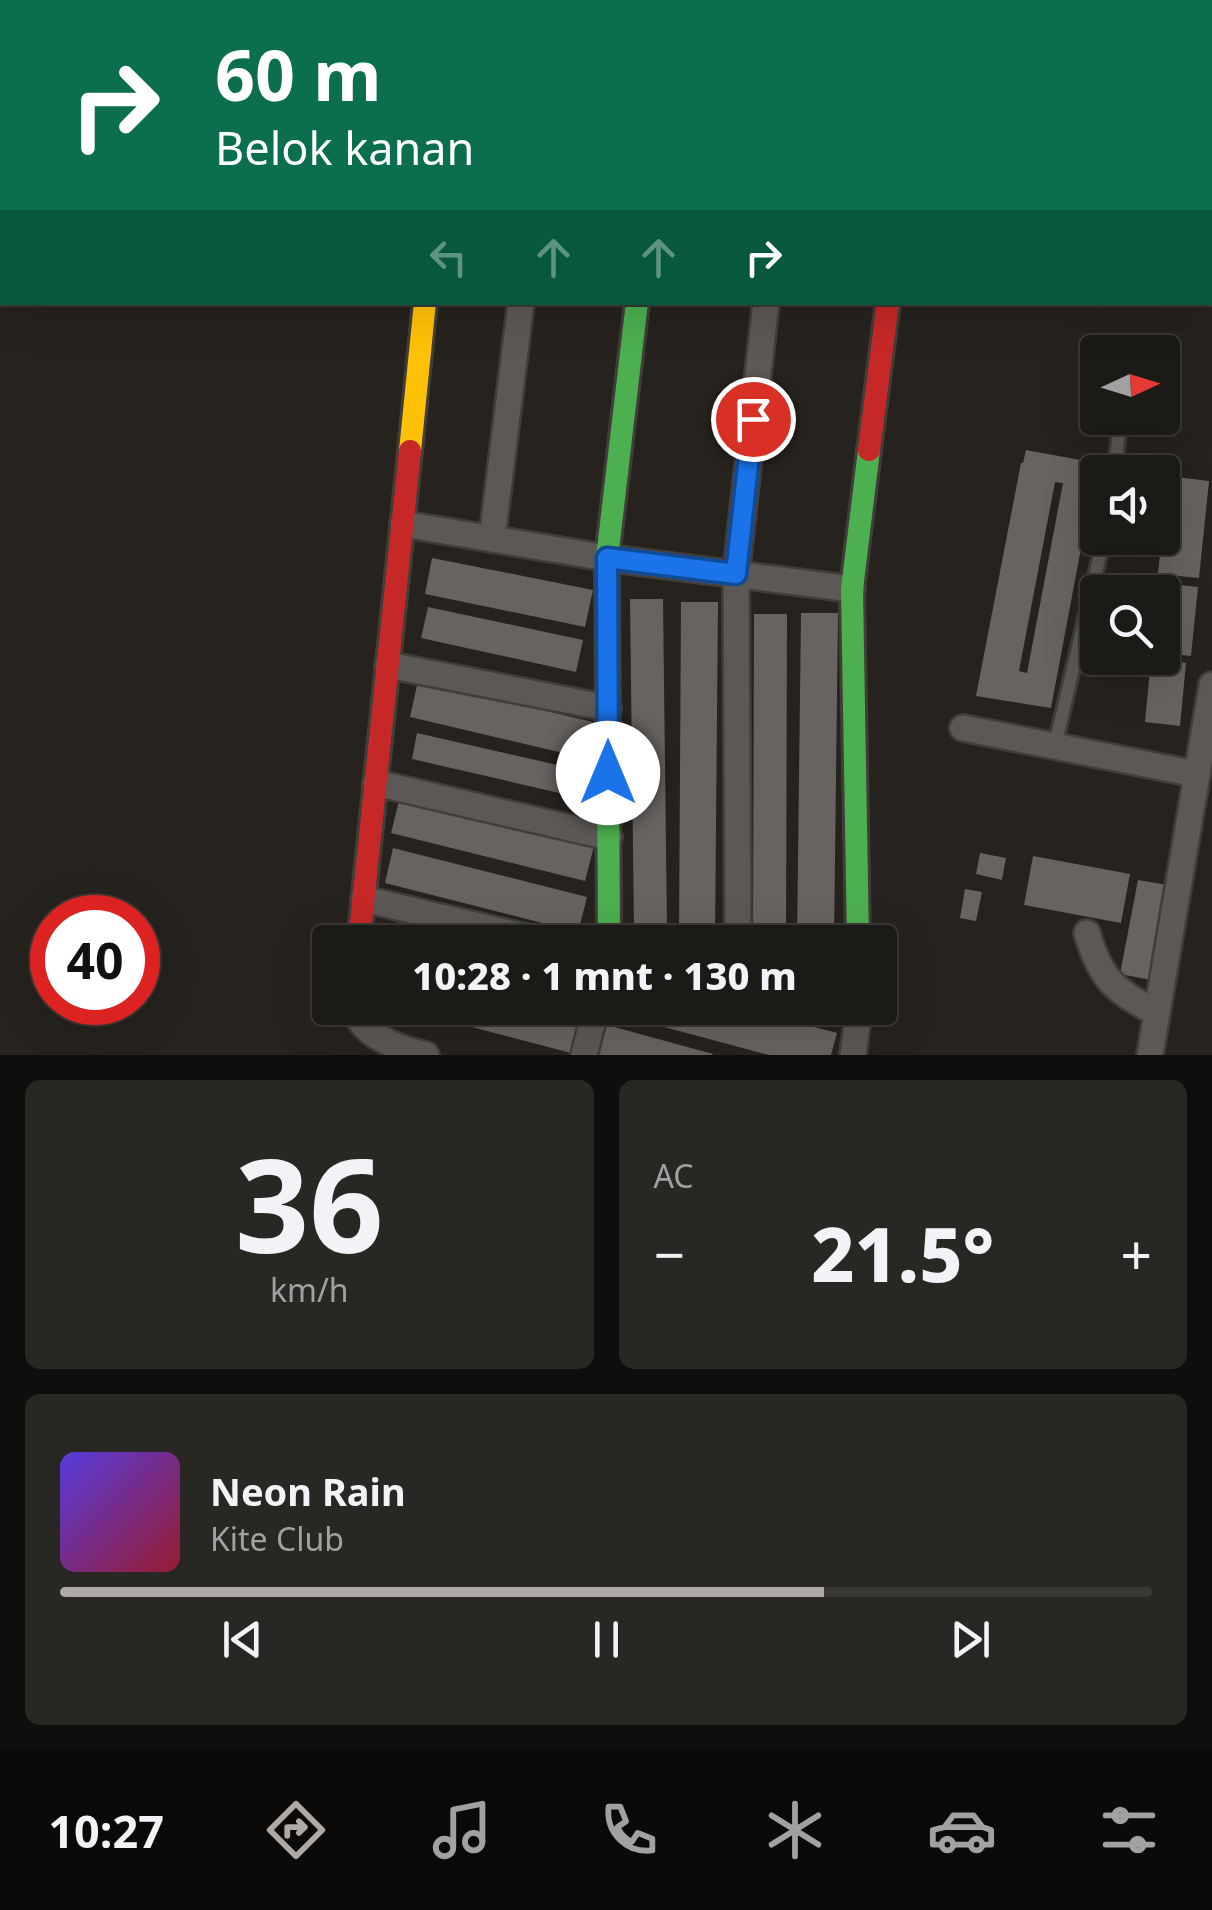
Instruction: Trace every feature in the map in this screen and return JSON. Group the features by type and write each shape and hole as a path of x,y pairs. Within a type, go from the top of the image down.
{"street":[{"path":"361,925 425,305"},
{"path":"492,539 521,305"},
{"path":"609,925 607,558 637,305"},
{"path":"738,925 736,574 766,305"},
{"path":"858,925 852,589 888,305"},
{"path":"402,524 607,558 852,589"},
{"path":"388,665 608,708"},
{"path":"1150,1055 1212,686"},
{"path":"963,728 1196,774"},
{"path":"376,783 608,838"},
{"path":"364,900 473,925"},
{"path":"1086,933 1097,967 1118,992 1157,1014"},
{"path":"364,1025 373,1034 426,1055"},
{"path":"584,1055 592,1025"},
{"path":"852,1055 857,1025"}],"lane":[{"path":"1055,745 1100,555"}],"building":[{"path":"1026,450 1080,460 1080,554 1051,708 976,696","holes":["1055,482 1063,483 1027,673 1019,671"]},
{"path":"1180,477 1209,481 1199,578 1158,574 1160,555 1180,555"},
{"path":"432,558 593,590 585,627 425,594"},
{"path":"1180,585 1198,587 1191,656 1180,655"},
{"path":"630,599 663,599 667,925 634,925"},
{"path":"681,602 718,602 715,925 679,925"},
{"path":"428,607 583,640 576,672 421,638"},
{"path":"801,613 838,613 834,925 797,925"},
{"path":"754,614 787,614 786,925 753,925"},
{"path":"1180,662 1186,663 1180,726 1145,722 1149,675 1180,675"},
{"path":"418,681 593,722 584,758 410,717"},
{"path":"417,733 588,772 581,798 412,759"},
{"path":"400,797 594,846 585,881 391,833"},
{"path":"393,848 587,897 580,925 550,925 385,883"},
{"path":"980,853 1006,858 1002,880 976,874"},
{"path":"1033,856 1130,874 1121,923 1024,905"},
{"path":"1138,880 1174,886 1156,981 1120,974"},
{"path":"965,889 982,892 976,921 960,918"},
{"path":"400,919 423,925 398,925"},
{"path":"465,1025 578,1025 571,1053"},
{"path":"607,1025 713,1054 712,1055 599,1055"},
{"path":"657,1025 807,1025 837,1033 831,1055 769,1055"}],"traffic: fast":[{"path":"609,925 607,558 637,305"},
{"path":"858,925 852,589 869,450"}],"traffic: slow":[{"path":"410,451 425,305"}],"traffic: jam":[{"path":"869,450 888,305"},
{"path":"361,925 410,451"}],"route":[{"path":"608,773 607,558 736,574 753,419"}]}
